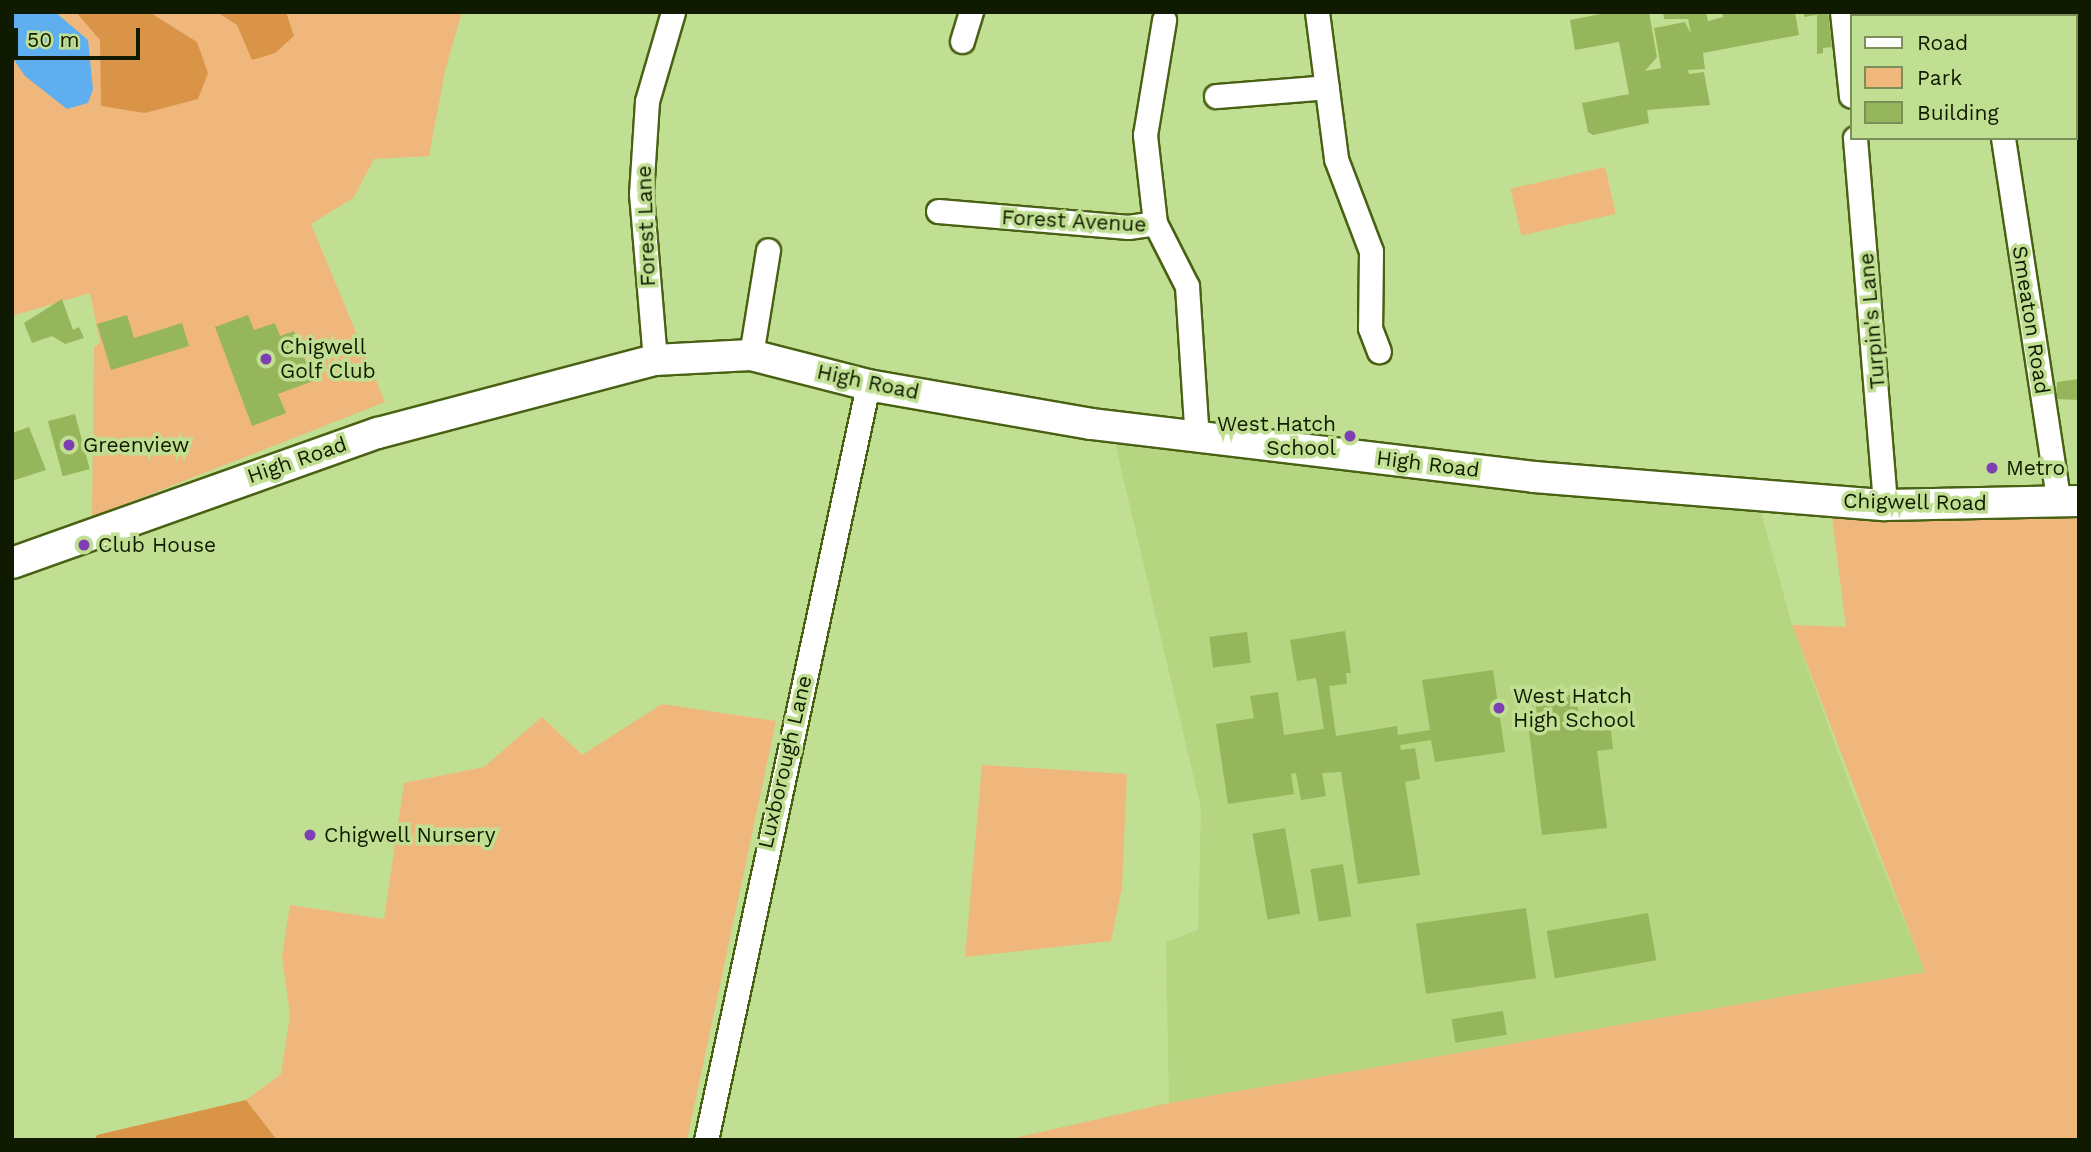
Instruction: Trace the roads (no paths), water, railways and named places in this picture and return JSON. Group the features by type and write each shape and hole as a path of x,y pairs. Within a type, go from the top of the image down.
{"main road":[{"name":"High Road","path":"12,563 378,433 655,360 751,355 868,385 1197,439 1751,497"},
{"name":"Chigwell Road","path":"1751,497 1885,505 2069,502"}],"street":[{"name":"Forest Lane","path":"655,360 641,194 647,100 673,12"},
{"path":"962,41 971,12"},
{"path":"1317,12 1336,159 1371,251 1370,328 1379,351"},
{"path":"1842,12 1850,60"},
{"path":"1155,223 1145,135 1167,15"},
{"path":"1216,96 1327,87"},
{"name":"Turpin's Lane","path":"1855,140 1885,505"},
{"name":"Smeaton Road","path":"2003,140 2069,502"},
{"name":"Forest Avenue","path":"938,211 1128,227 1155,223 1186,286 1197,439"},
{"path":"751,355 768,250"},
{"name":"Luxborough Lane","path":"706,1140 868,385"}],"water":[{"path":"12,12 55,12 88,40 93,89 88,103 67,109 25,76 12,57"}],"place":[{"name":"Chigwell Golf Club","path":"266,359"},
{"name":"West Hatch School","path":"1350,436"},
{"name":"Greenview","path":"69,445"},
{"name":"Metro","path":"1992,468"},
{"name":"Club House","path":"84,545"},
{"name":"West Hatch High School","path":"1499,708"},
{"name":"Chigwell Nursery","path":"310,835"}]}
